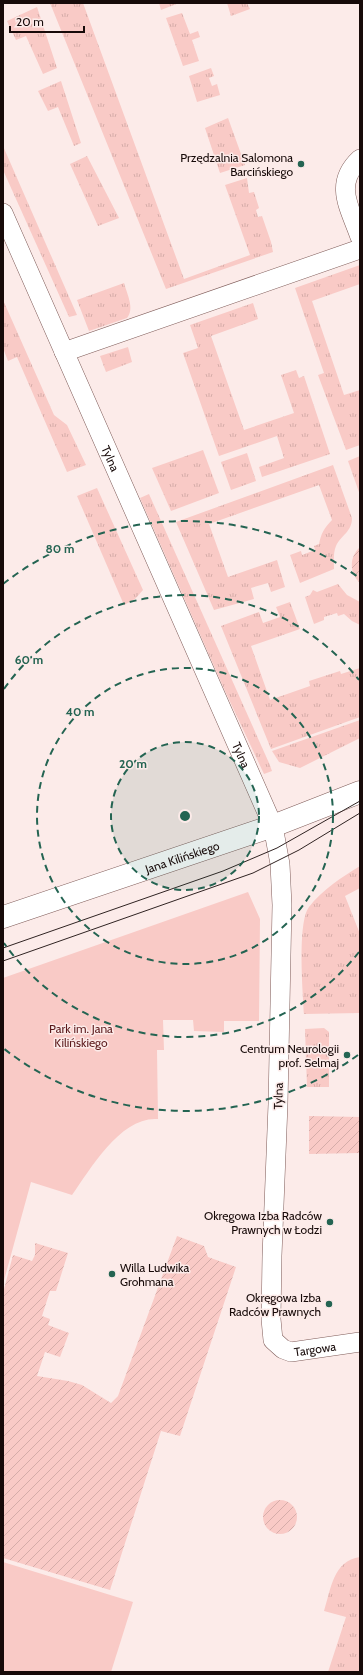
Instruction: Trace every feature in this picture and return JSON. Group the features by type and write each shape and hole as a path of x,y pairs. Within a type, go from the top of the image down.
{"street":[{"path":"360,159 347,174 345,186 360,237"},
{"name":"Tylna","path":"3,213 273,826 280,864 282,905 278,1104 272,1256 271,1319 273,1340"},
{"path":"64,352 360,249"},
{"name":"Jana Kilińskiego","path":"3,917 273,826 360,792"},
{"name":"Targowa","path":"273,1340 283,1349 291,1352 360,1342"}],"green space":[{"path":"50,3 83,3 184,279 250,255 225,185 247,178 249,193 254,192 259,208 256,210 258,217 262,216 273,252 166,289"},
{"path":"159,3 179,3 161,10"},
{"path":"227,3 247,3 250,9 231,16"},
{"path":"37,7 57,68 43,74 26,36 16,40 7,21"},
{"path":"182,13 190,34 198,31 200,37 192,40 199,61 183,66 166,18"},
{"path":"211,68 214,76 209,78 212,86 217,84 220,95 197,102 189,76"},
{"path":"61,81 81,143 74,146 58,107 48,111 38,91"},
{"path":"228,118 245,165 220,173 205,128"},
{"path":"3,146 77,315 69,317 3,170"},
{"path":"87,156 119,218 98,226 70,164"},
{"path":"360,265 360,284 312,301 344,395 360,390 360,445 346,450 318,375 324,373 295,288"},
{"path":"124,283 130,306 127,318 89,331 77,300"},
{"path":"3,300 54,415 67,425 86,465 67,472 17,357 8,361 3,348"},
{"path":"253,303 258,319 211,336 244,430 294,413 281,375 296,370 299,378 304,376 330,454 262,477 259,467 284,458 277,436 219,456 183,353 198,348 190,325"},
{"path":"128,347 132,362 106,372 100,356"},
{"path":"203,450 219,493 171,511 152,468"},
{"path":"247,453 256,481 231,490 221,462"},
{"path":"360,456 360,495 348,461"},
{"path":"333,465 352,518 350,527 336,546 334,555 334,569 300,583 290,555 301,551 302,555 315,550 314,546 319,544 323,531 332,520 319,485 209,524 228,577 277,560 285,587 271,592 268,583 251,588 254,599 214,610 176,522"},
{"path":"97,488 143,590 135,599 124,605 77,496"},
{"path":"149,494 272,771 264,774 225,691 140,498"},
{"path":"360,547 360,583 356,579 352,570 352,560 356,551"},
{"path":"338,584 347,595 360,602 360,625 352,621 344,614 338,616 337,613 324,617 324,620 314,624 305,597 310,595 313,590 317,592"},
{"path":"290,602 300,629 251,646 270,700 310,686 309,681 340,671 341,674 360,668 360,717 271,749 221,626 259,612 263,623 280,617 276,607"},
{"path":"360,720 360,738 300,768 279,762 272,751"},
{"path":"360,866 360,888 345,896 360,934 360,1013 304,1014 302,942 305,915 309,907 326,889"},
{"name":"Park im. Jana Kilińskiego","path":"248,892 260,919 259,1021 224,1021 224,1032 194,1031 193,1020 163,1020 164,1050 157,1050 158,1119 144,1120 132,1126 120,1135 98,1158 72,1195 31,1182 3,1284 3,978"},
{"path":"324,1028 329,1032 329,1087 307,1087 305,1029"},
{"path":"309,1116 360,1117 360,1153 309,1154"},
{"path":"177,1236 204,1246 208,1257 236,1267 180,1436 161,1431 110,1590 3,1558 3,1293 13,1255 32,1261 35,1255 35,1243 68,1253 56,1291 50,1291 42,1316 50,1319 48,1325 69,1333 60,1357 45,1352 37,1376 82,1385 111,1403 118,1396"},
{"path":"277,1500 283,1500 287,1501 294,1507 297,1517 296,1524 290,1531 283,1534 277,1534 273,1533 266,1527 263,1520 263,1514 264,1510 270,1503"},
{"path":"360,1557 360,1672 328,1672 346,1617 324,1611 331,1585 334,1577 344,1564"},
{"path":"3,1562 133,1602 111,1672 3,1672"}],"tram line":[{"path":"3,948 223,871 277,848 360,801"},
{"path":"3,961 253,873 299,850 360,813"}],"place":[{"name":"Przędzalnia Salomona Barcińskiego","path":"301,164"},
{"name":"Centrum Neurologii prof. Selmaj","path":"347,1055"},
{"name":"Okręgowa Izba Radców Prawnych w Łodzi","path":"330,1222"},
{"name":"Willa Ludwika Grohmana","path":"112,1274"},
{"name":"Okręgowa Izba Radców Prawnych","path":"329,1304"}]}
